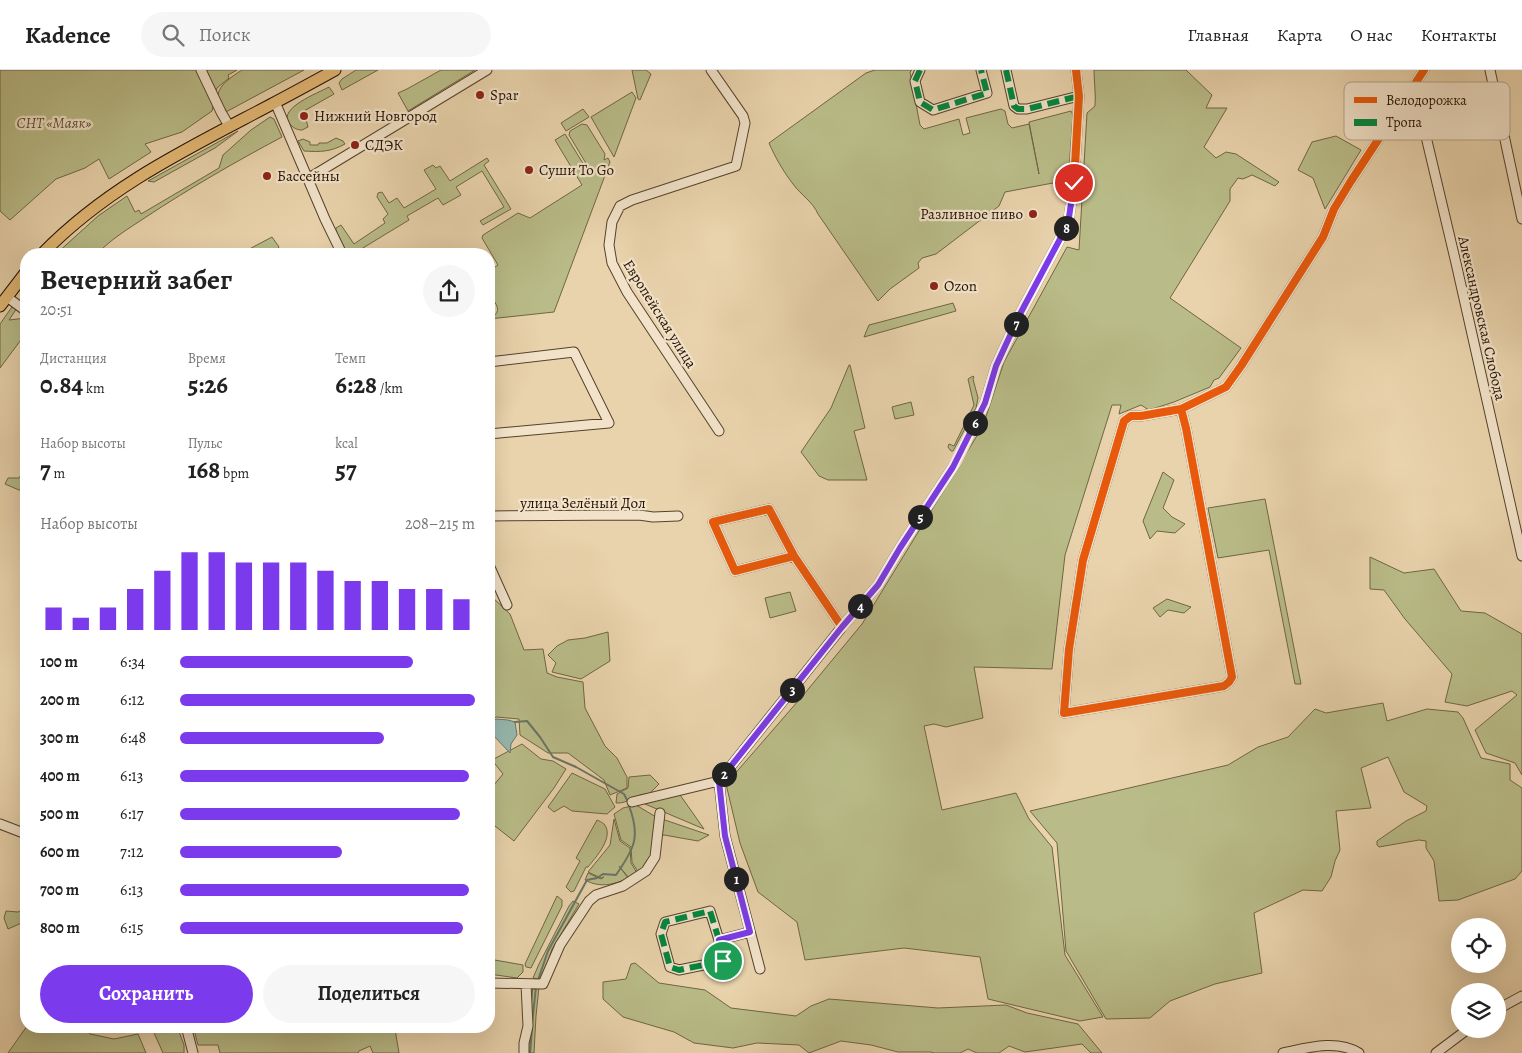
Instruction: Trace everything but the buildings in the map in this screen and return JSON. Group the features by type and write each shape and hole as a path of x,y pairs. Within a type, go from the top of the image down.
{"main road":[{"path":"48,248 94,206 151,168 335,70"},
{"path":"3,302 20,280"}],"street":[{"path":"201,70 229,126"},
{"path":"309,178 487,70"},
{"name":"Европейская улица","path":"712,70 743,116 745,123 736,166 632,200 620,206 612,222 608,245 612,263 627,292 719,431"},
{"path":"920,70 915,81 920,102 933,110 987,93 982,70"},
{"path":"632,802 719,781 878,585 953,467 985,403 996,366 1024,306 1068,224 1074,183 1079,96 1076,70"},
{"path":"1416,82 1424,70"},
{"path":"1009,71 1014,106 1018,109 1027,109 1079,96"},
{"path":"275,102 339,248"},
{"path":"1180,409 1186,428 1232,677 1224,686 1064,713 1070,649 1083,560 1124,421 1131,416 1142,416 1180,409 1226,387 1323,237 1334,209 1378,140"},
{"name":"Александровская Слобода","path":"1427,140 1522,556"},
{"path":"1505,140 1522,219"},
{"path":"3,302 20,309"},
{"path":"495,361 574,352 609,423 495,433"},
{"path":"794,556 735,571 713,522 769,509 794,556 842,627"},
{"name":"улица Зелёный Дол","path":"495,516 678,516"},
{"path":"495,578 507,605"},
{"path":"719,781 725,836 760,969"},
{"path":"524,1053 524,1043 536,984 589,901 596,895 623,886 646,871 655,858 660,813"},
{"path":"0,824 20,832"},
{"path":"710,911 719,940 723,961 679,970 670,967 661,934 665,922 710,911"},
{"path":"719,940 750,932"},
{"path":"495,983 536,984"},
{"path":"1506,1005 1522,996"},
{"path":"188,1033 192,1053"},
{"path":"1436,1053 1456,1038"},
{"path":"1283,1053 1310,1047 1333,1046 1359,1053"}],"green space":[{"name":"СНТ «Маяк»","path":"0,70 237,70 228,75 229,78 217,88 212,111 182,132 145,144 151,152 109,179 99,159 85,168 56,179 10,220 0,211"},
{"path":"242,70 304,70 224,113 218,101 218,94 226,82"},
{"path":"356,70 378,70 342,90 339,83"},
{"path":"441,70 475,70 408,111 398,93"},
{"path":"632,70 646,70 651,74 640,100 638,99"},
{"path":"875,70 912,70 910,72 920,125 924,129 959,119 963,135 970,133 966,118 1001,109 1005,111 1008,124 1012,128 1029,124 1039,174 1029,122 1071,111 1073,115 1069,169 1062,171 1070,170 1069,180 1005,192 999,206 936,254 922,258 918,263 919,268 890,289 878,301 813,206 786,174 769,143 866,73"},
{"path":"1094,70 1186,70 1212,95 1206,108 1227,108 1204,147 1216,158 1226,152 1236,154 1279,182 1275,186 1252,175 1243,179 1238,178 1230,189 1230,201 1170,298 1241,348 1219,378 1214,380 1210,387 1149,410 1141,405 1119,414 1121,405 1112,405 1065,555 1052,669 974,667 983,718 946,727 934,724 924,726 942,810 1016,793 1029,819 1052,847 1065,955 1103,1017 1080,1021 988,999 980,957 904,948 805,960 797,922 758,892 740,843 726,784 862,624 983,426 1004,362 1067,247 1079,250 1087,113 1095,106"},
{"path":"329,87 334,94 304,111 308,127 300,130 289,123 287,117 294,107"},
{"path":"632,92 636,98 614,157 591,117"},
{"path":"583,109 589,117 566,131 561,123"},
{"path":"270,117 274,119 282,137 163,206 120,234 104,248 63,248 98,216 127,196 135,212 139,210 141,214 219,168 223,155 251,130"},
{"path":"582,124 587,125 605,154 604,160 608,158 610,162 554,312 495,318 498,309 495,303 495,267 498,265 495,260 495,248 488,248 482,238 483,235 518,213 530,218 582,185 555,140 565,134 587,170 591,168 587,165 569,135 570,131"},
{"path":"238,131 215,148 154,182 148,181"},
{"path":"1336,136 1361,150 1325,209 1313,178 1298,170 1312,142"},
{"path":"336,138 345,144 335,149 320,151 304,151 298,141 303,139 310,142 310,145 318,145 319,143 327,143"},
{"path":"487,158 489,161 484,165 511,209 483,225 480,221 504,207 482,171 456,187 461,195 443,205 438,198 407,216 409,220 363,248 344,248 336,234 336,228 341,225 354,244 385,223 383,219 388,214 377,197 378,193 382,192 389,203 397,198 404,208 436,189 424,170 433,165 436,168 440,166 450,181"},
{"path":"272,237 279,247 278,248 251,248"},
{"path":"953,303 956,311 864,337 869,325"},
{"path":"15,306 17,308 9,320 20,319 20,341 0,368 0,324 12,307"},
{"path":"849,365 865,428 854,431 867,480 828,480 819,476 801,452 831,408"},
{"path":"973,376 978,398 976,408 953,451 951,451 948,447 949,444 954,446 974,405 968,379"},
{"path":"911,402 914,415 895,419 892,407"},
{"path":"1163,472 1174,480 1163,508 1172,517 1185,524 1175,533 1157,531 1150,539 1143,521"},
{"path":"20,476 20,490 5,484 8,478"},
{"path":"1265,499 1301,684 1295,684 1269,550 1218,558 1208,508"},
{"path":"1370,557 1404,573 1434,569 1461,611 1485,613 1522,634 1522,775 1515,763 1486,753 1475,730 1517,695 1512,691 1467,706 1445,702 1452,674 1405,619 1384,590 1370,589"},
{"path":"790,592 796,611 770,618 765,598"},
{"path":"1167,599 1191,607 1184,613 1168,610 1160,617 1153,608"},
{"path":"495,600 510,614 524,650 543,649 547,673 583,682 585,708 605,746 617,758 627,777 627,788 610,795 604,780 568,753 548,753 520,735 519,719 496,717"},
{"path":"608,632 610,661 581,679 552,672 556,663 548,655 557,646 568,640"},
{"path":"1383,703 1387,721 1427,709 1458,712 1463,718 1481,758 1510,764 1510,780 1522,788 1522,871 1515,879 1458,900 1439,901 1434,861 1426,848 1426,841 1419,840 1379,847 1377,841 1406,821 1426,811 1427,806 1404,792 1388,757 1361,768 1371,808 1336,811 1340,850 1331,877 1322,891 1303,890 1254,913 1262,973 1215,984 1170,1001 1150,1018 1106,1019 1066,951 1057,843 1030,811 1228,765 1258,747 1288,737 1315,709 1326,713"},
{"path":"522,744 541,759 553,761 566,769 514,841 495,826 495,784 503,774 495,764 495,758"},
{"path":"572,773 605,789 615,807 607,814 572,811 564,806 554,812 548,807"},
{"path":"650,775 659,784 649,794 616,803 617,794 628,788 629,777"},
{"path":"678,792 704,829 645,804"},
{"path":"636,805 656,817 709,835 698,841 664,835 655,838 653,853 649,862 638,872 632,862 631,847 621,840 614,814 623,808"},
{"path":"614,819 620,841 630,848 631,863 637,873 629,878 619,866 628,878 606,885 585,880 588,873 601,879 604,877 601,878 588,872 610,845"},
{"path":"597,820 604,824 607,829 606,841 595,858 586,867 574,891 571,892 566,887 580,861 576,858"},
{"path":"557,896 562,900 562,906 531,968 526,967 525,964"},
{"path":"573,901 579,904 552,949 542,980 533,978 569,906"},
{"path":"6,911 20,911 20,924 8,929 4,918"},
{"path":"495,960 523,965 523,972 517,978 495,975"},
{"path":"635,963 659,983 705,990 731,1008 796,1016 811,1006 829,999 938,1008 1006,1005 1027,1013 1078,1024 1102,1053 1091,1053 1082,1044 1025,1052 1009,1046 999,1053 977,1053 968,1049 960,1053 934,1053 898,1052 871,1045 841,1041 809,1053 799,1045 757,1043 733,1048 694,1043 674,1032 623,1017 603,999 603,982 626,979 631,964"},
{"path":"533,986 539,987 534,1053 527,1053"},
{"path":"22,1033 90,1033 114,1039 138,1034 146,1053 8,1053"},
{"path":"154,1033 180,1033 184,1045 184,1053 163,1053"},
{"path":"195,1033 396,1033 399,1053 373,1053 370,1046 358,1053 220,1053 218,1045 198,1045"}],"water":[{"path":"495,720 515,722 517,735 511,744 510,753 495,737"}],"waterway":[{"path":"515,722 527,721 553,757 576,767 624,794 627,800"},
{"path":"538,980 548,951 587,880 597,878 603,874 616,875 627,858 635,835 635,826 629,806"},
{"path":"532,1024 536,987"},
{"path":"530,1053 532,1029"}],"marked path":[{"path":"920,70 915,81 920,102 933,110 987,93 981,70"},
{"path":"1006,70 1014,106 1018,109 1027,109 1079,96"},
{"path":"719,940 710,911 665,922 661,934 670,967 679,970 723,961 719,940 750,932"}],"cycle path":[{"path":"794,556 735,571 713,522 769,509 794,556 842,627 878,585 957,461 985,403 996,366 1020,314 1068,224 1074,183 1079,96 1076,70"},
{"path":"1416,82 1424,70"},
{"path":"1181,409 1226,387 1323,237 1334,209 1378,140"},
{"path":"1181,409 1232,677 1224,686 1064,713 1069,649 1083,560 1124,421 1131,416 1181,409"}],"place":[{"name":"Spar","path":"480,95"},
{"name":"Нижний Новгород","path":"304,116"},
{"name":"СДЭК","path":"355,145"},
{"name":"Суши To Go","path":"529,170"},
{"name":"Бассейны","path":"267,176"},
{"name":"Разливное пиво","path":"1033,214"},
{"name":"Ozon","path":"934,286"}],"route":[{"path":"723,961 719,940 750,932 725,836 719,781 878,585 953,467 985,403 996,366 1020,314 1068,224 1074,183"}]}
